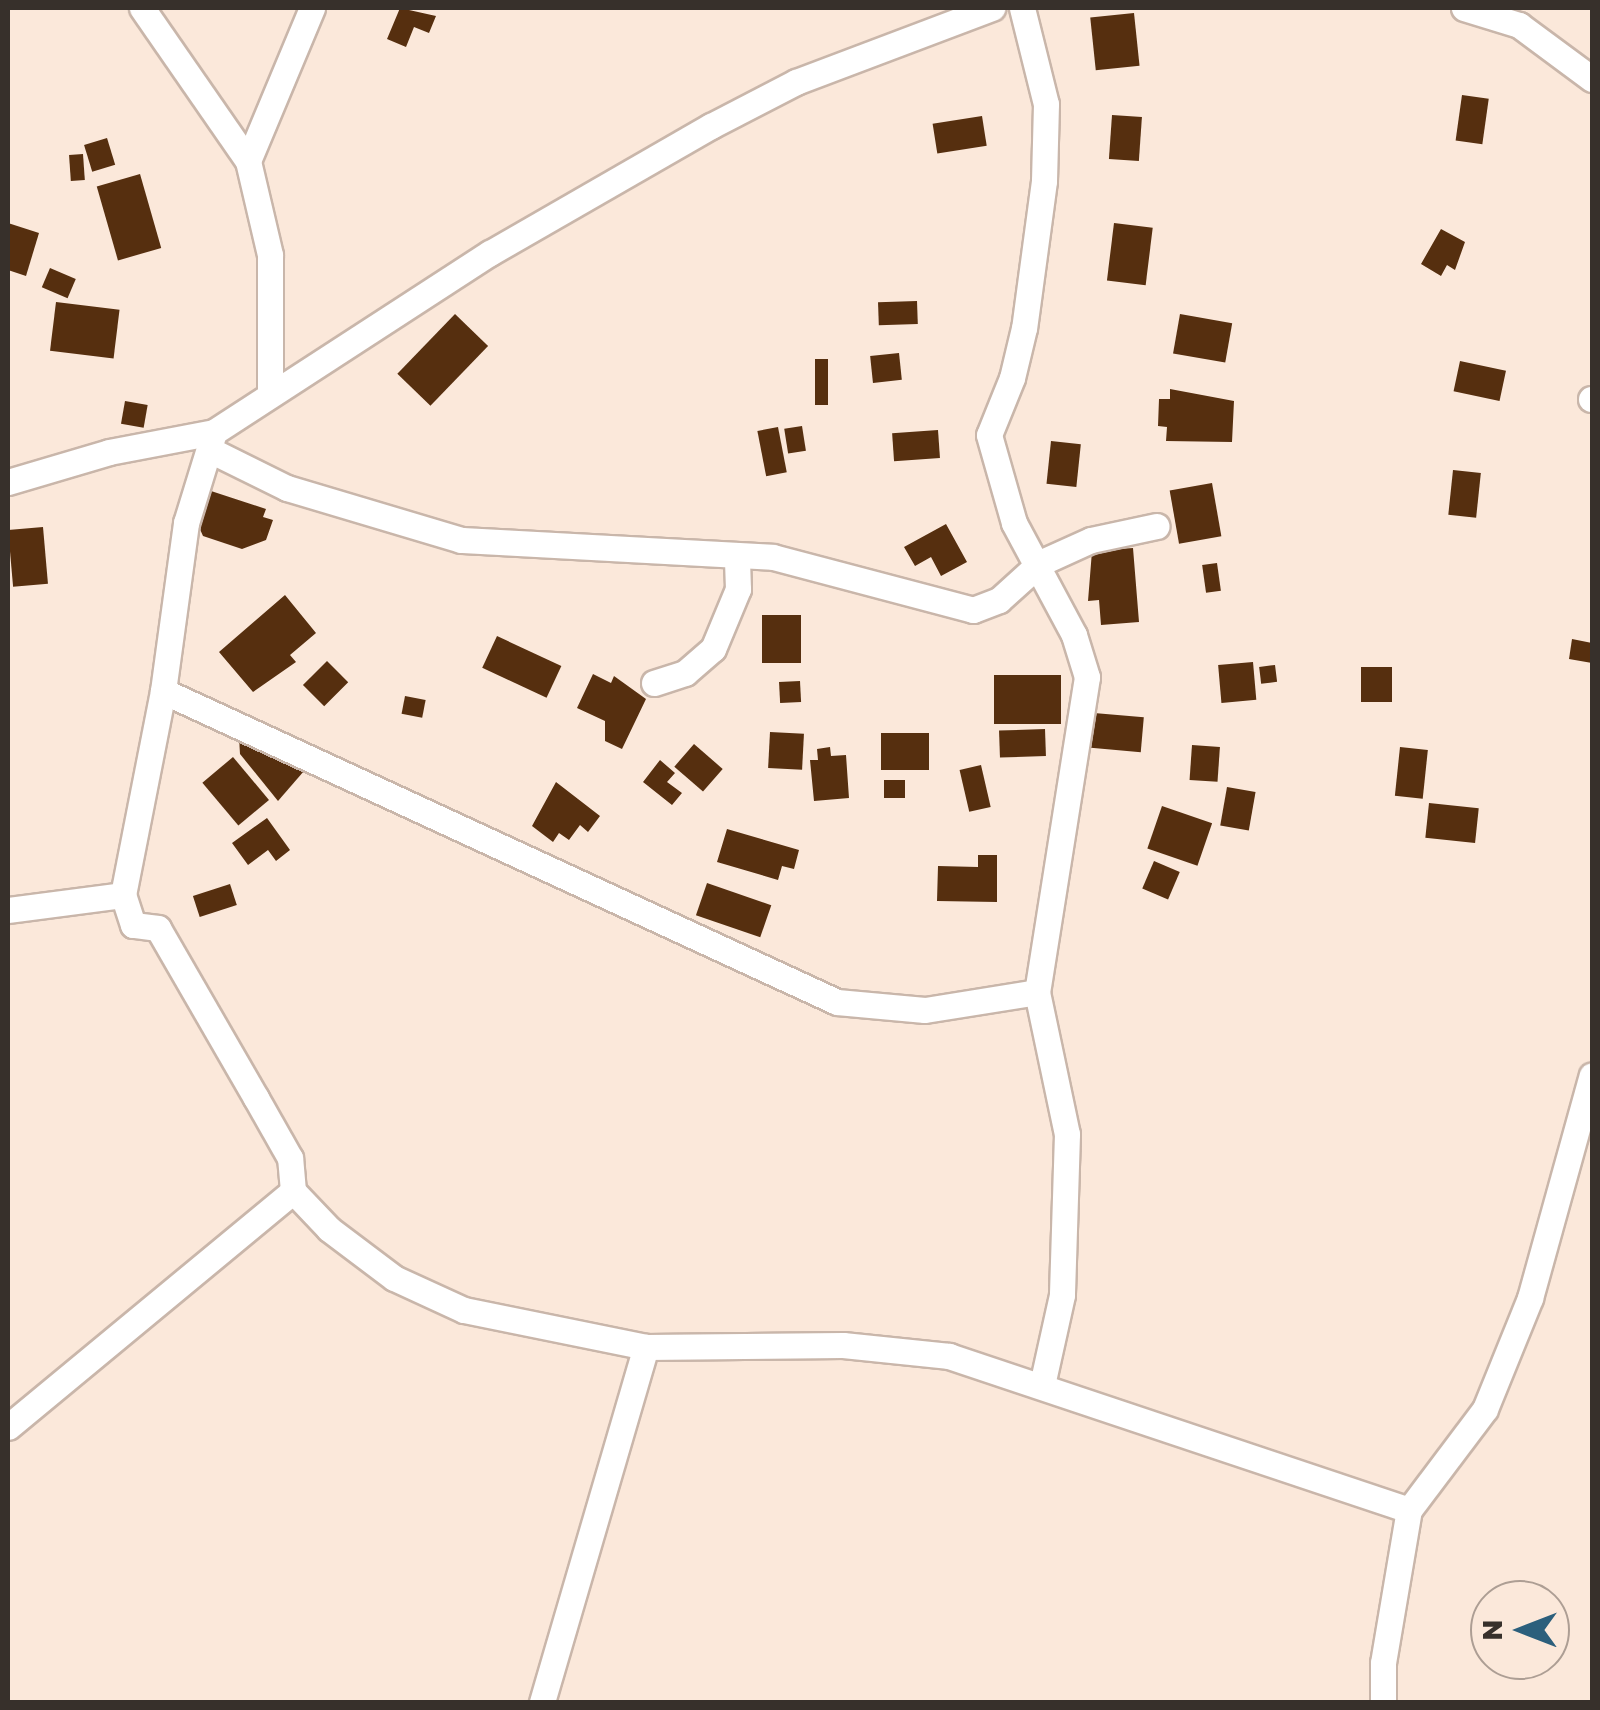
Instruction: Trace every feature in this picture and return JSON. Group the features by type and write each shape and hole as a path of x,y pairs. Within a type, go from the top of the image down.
{"street":[{"path":"142,8 248,162 270,255 270,394"},
{"path":"248,162 312,8"},
{"path":"8,482 109,452 212,441 270,394 380,330 490,253 711,126 796,82 992,8"},
{"path":"1022,8 1046,104 1044,181 1020,345 989,434 1014,523 1040,563 1087,677 1037,992 1067,1134 1062,1295 1042,1385"},
{"path":"1464,8 1519,25 1592,78"},
{"path":"212,441 287,488 461,540 737,557 838,571 893,593 974,610 999,600 1040,563 1090,540 1157,526"},
{"path":"212,441 186,522 163,692 124,895 132,926 158,928 290,1158 293,1191 329,1229 394,1278 464,1310 646,1346 843,1345 949,1356 1409,1510"},
{"path":"654,683 685,672 713,649 738,589 737,557"},
{"path":"163,692 837,1002 925,1010 1037,992"},
{"path":"8,910 124,895"},
{"path":"1384,1702 1383,1663 1409,1510 1484,1409 1530,1298 1592,1075"},
{"path":"8,1428 293,1191"},
{"path":"542,1702 646,1346"}],"building":[{"path":"400,8 436,16 429,33 414,27 406,47 387,39"},
{"path":"1134,13 1140,66 1096,70 1090,18"},
{"path":"1462,95 1489,99 1482,144 1456,141"},
{"path":"1112,115 1142,117 1139,161 1109,159"},
{"path":"982,116 987,146 937,153 933,124"},
{"path":"107,138 115,165 92,172 84,145"},
{"path":"83,154 85,180 71,181 69,155"},
{"path":"140,174 161,248 118,260 97,186"},
{"path":"8,223 39,233 26,276 8,270"},
{"path":"1114,223 1153,228 1146,285 1107,281"},
{"path":"1441,229 1465,242 1455,270 1447,265 1441,276 1421,264"},
{"path":"50,268 76,279 68,298 42,287"},
{"path":"917,301 918,324 879,325 878,302"},
{"path":"56,302 120,310 114,358 50,351"},
{"path":"455,314 488,346 430,406 397,374"},
{"path":"1180,314 1232,323 1225,363 1173,353"},
{"path":"899,353 902,380 873,383 870,356"},
{"path":"815,359 828,359 828,405 815,405"},
{"path":"1460,361 1506,371 1500,401 1454,391"},
{"path":"1170,389 1234,401 1232,442 1166,441 1167,427 1158,426 1159,399 1170,399"},
{"path":"125,401 148,405 144,428 121,424"},
{"path":"802,426 806,451 788,454 784,429"},
{"path":"778,427 787,472 766,476 757,431"},
{"path":"938,430 940,458 894,461 892,433"},
{"path":"1051,441 1081,444 1076,487 1047,484"},
{"path":"1453,470 1481,473 1476,518 1448,515"},
{"path":"1212,483 1221,536 1179,544 1170,490"},
{"path":"211,491 266,509 263,517 273,520 266,540 242,549 203,536 199,527"},
{"path":"946,524 967,562 941,576 931,557 915,566 904,547"},
{"path":"43,527 48,584 13,587 8,530"},
{"path":"1133,548 1139,622 1101,625 1099,600 1088,601 1092,551"},
{"path":"1217,563 1221,591 1206,593 1202,565"},
{"path":"285,595 316,633 290,655 296,662 253,692 219,652"},
{"path":"762,615 801,615 801,663 762,663"},
{"path":"497,636 561,666 547,698 482,668"},
{"path":"1572,639 1592,643 1592,663 1569,659"},
{"path":"327,661 348,682 324,706 303,685"},
{"path":"1253,662 1256,700 1221,703 1218,665"},
{"path":"1275,665 1277,682 1261,684 1259,667"},
{"path":"1361,667 1392,667 1392,702 1361,702"},
{"path":"593,674 611,683 614,676 646,699 622,749 605,741 605,721 577,708"},
{"path":"994,675 1061,675 1061,724 994,724"},
{"path":"800,681 801,702 780,703 779,682"},
{"path":"405,696 426,700 422,718 402,714"},
{"path":"1094,713 1144,717 1141,752 1091,748"},
{"path":"1045,729 1046,756 1000,758 999,731"},
{"path":"770,732 804,734 802,770 768,768"},
{"path":"881,733 929,733 929,770 881,770"},
{"path":"239,737 304,771 278,801 240,754"},
{"path":"694,744 723,769 703,792 674,767"},
{"path":"1192,745 1220,747 1217,782 1190,780"},
{"path":"830,747 831,756 846,755 849,798 814,801 810,760 818,760 817,749"},
{"path":"1400,747 1428,750 1423,799 1395,796"},
{"path":"233,757 269,800 238,826 202,783"},
{"path":"660,760 675,773 667,782 682,793 672,805 643,782"},
{"path":"981,765 991,807 969,812 960,770"},
{"path":"884,780 905,780 905,798 884,798"},
{"path":"556,782 600,816 588,832 580,825 569,840 559,833 553,842 532,826"},
{"path":"1227,787 1256,792 1249,830 1220,825"},
{"path":"1429,803 1479,808 1475,843 1425,838"},
{"path":"1162,806 1212,823 1197,866 1147,849"},
{"path":"267,818 290,850 276,861 268,850 248,865 232,843"},
{"path":"727,829 799,850 794,869 782,866 778,880 717,862"},
{"path":"978,855 997,855 997,902 937,901 938,866 978,867"},
{"path":"1154,861 1180,872 1168,900 1142,889"},
{"path":"707,883 771,905 760,937 696,915"},
{"path":"230,884 237,905 200,917 193,896"}]}
